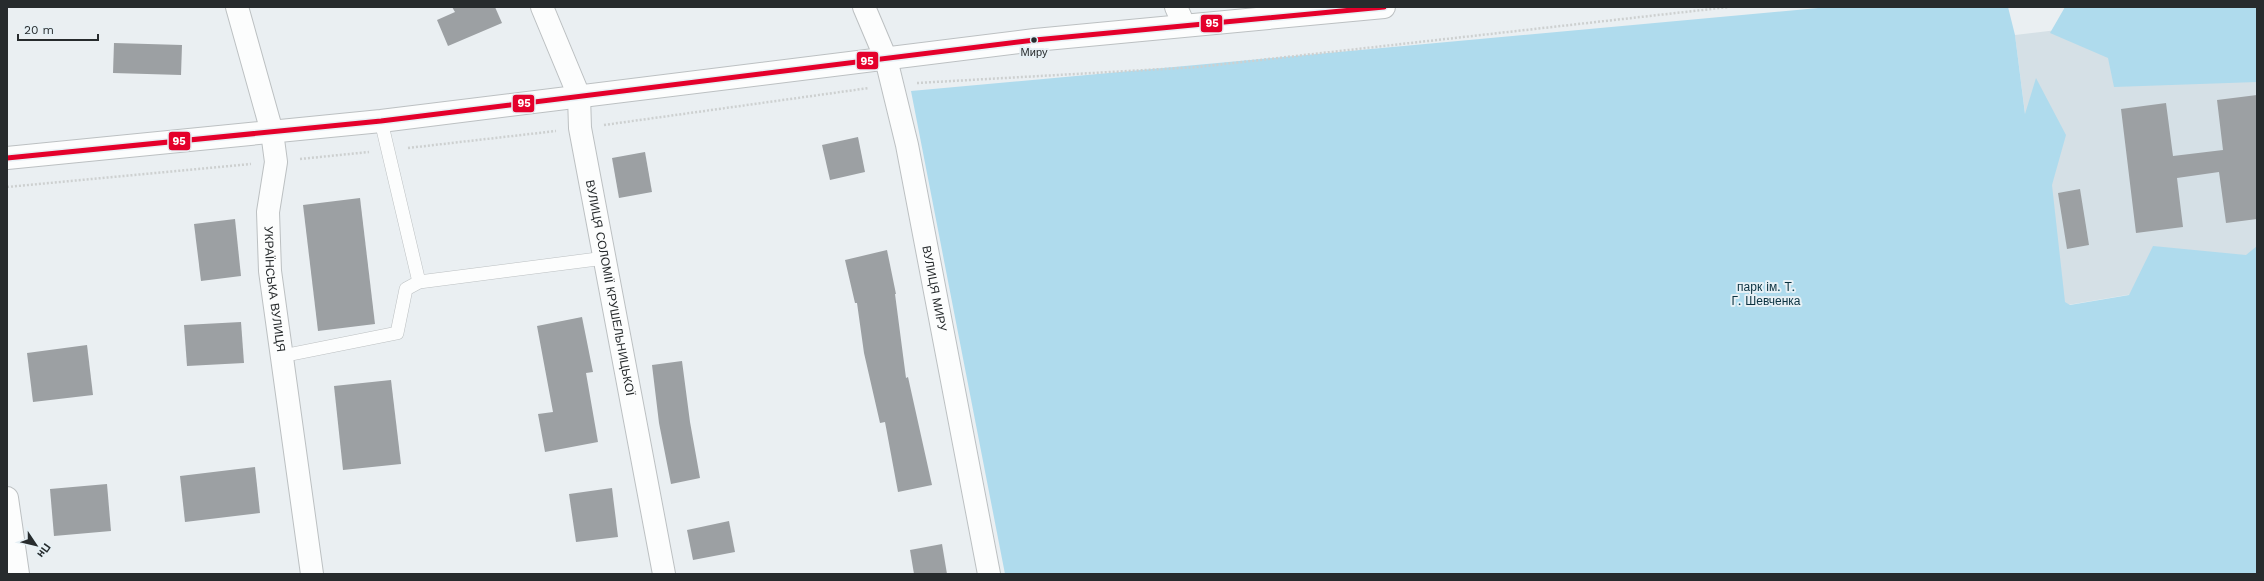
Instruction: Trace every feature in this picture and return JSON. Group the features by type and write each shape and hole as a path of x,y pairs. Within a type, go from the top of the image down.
{"street":[{"name":"УКРАЇНСЬКА ВУЛИЦЯ","path":"237,7 272,132 276,162 268,212 270,271 312,574"},
{"name":"ВУЛИЦЯ СОЛОМІЇ КРУШЕЛЬНИЦЬКОЇ","path":"542,7 579,96 580,128 664,574"},
{"name":"ВУЛИЦЯ МИРУ","path":"864,7 886,59 907,144 989,574"},
{"path":"7,158 381,121 1035,40 1180,16 1384,7"},
{"path":"7,498 18,574"}],"lane":[{"path":"381,121 419,282"},
{"path":"282,356 397,332 406,289 419,282 605,258"}],"shaded area":[{"path":"2257,7 2257,273 2050,308 2015,35"}],"green space":[{"name":"парк ім. Т. Г. Шевченка","path":"1829,7 2008,7 2015,35 2025,114 2036,78 2066,135 2052,185 2065,302 2070,305 2129,295 2153,246 2246,255 2257,246 2257,574 1005,574 911,91"},
{"path":"2065,7 2257,7 2257,82 2114,87 2108,58 2050,33"}],"building":[{"path":"452,7 495,7 502,23 448,46 437,20 455,12"},
{"path":"114,43 182,45 181,75 113,73"},
{"path":"2257,95 2257,219 2226,223 2219,172 2177,178 2183,227 2136,233 2121,109 2166,103 2173,156 2223,150 2217,100"},
{"path":"858,137 865,172 830,180 822,145"},
{"path":"645,152 652,192 619,198 612,158"},
{"path":"2080,189 2089,245 2067,249 2058,193"},
{"path":"360,198 375,324 318,331 303,205"},
{"path":"235,219 241,276 201,281 194,224"},
{"path":"887,250 896,294 906,378 908,377 932,485 898,492 885,422 880,423 864,353 857,303 855,303 845,260"},
{"path":"582,317 593,372 586,373 598,442 545,452 538,414 553,412 537,326"},
{"path":"241,322 244,363 187,366 184,325"},
{"path":"87,345 93,395 33,402 27,353"},
{"path":"682,361 690,422 700,478 671,484 659,423 652,365"},
{"path":"391,380 401,464 343,470 334,386"},
{"path":"255,467 260,513 185,522 180,476"},
{"path":"107,484 111,531 54,536 50,489"},
{"path":"612,488 618,537 576,542 569,494"},
{"path":"729,521 735,552 693,560 687,530"},
{"path":"942,544 947,574 914,574 910,550"}],"transit line":[{"name":"95","path":"7,158 381,121 1035,40 1384,7"}],"place":[{"name":"Миру","path":"1034,40"}]}
